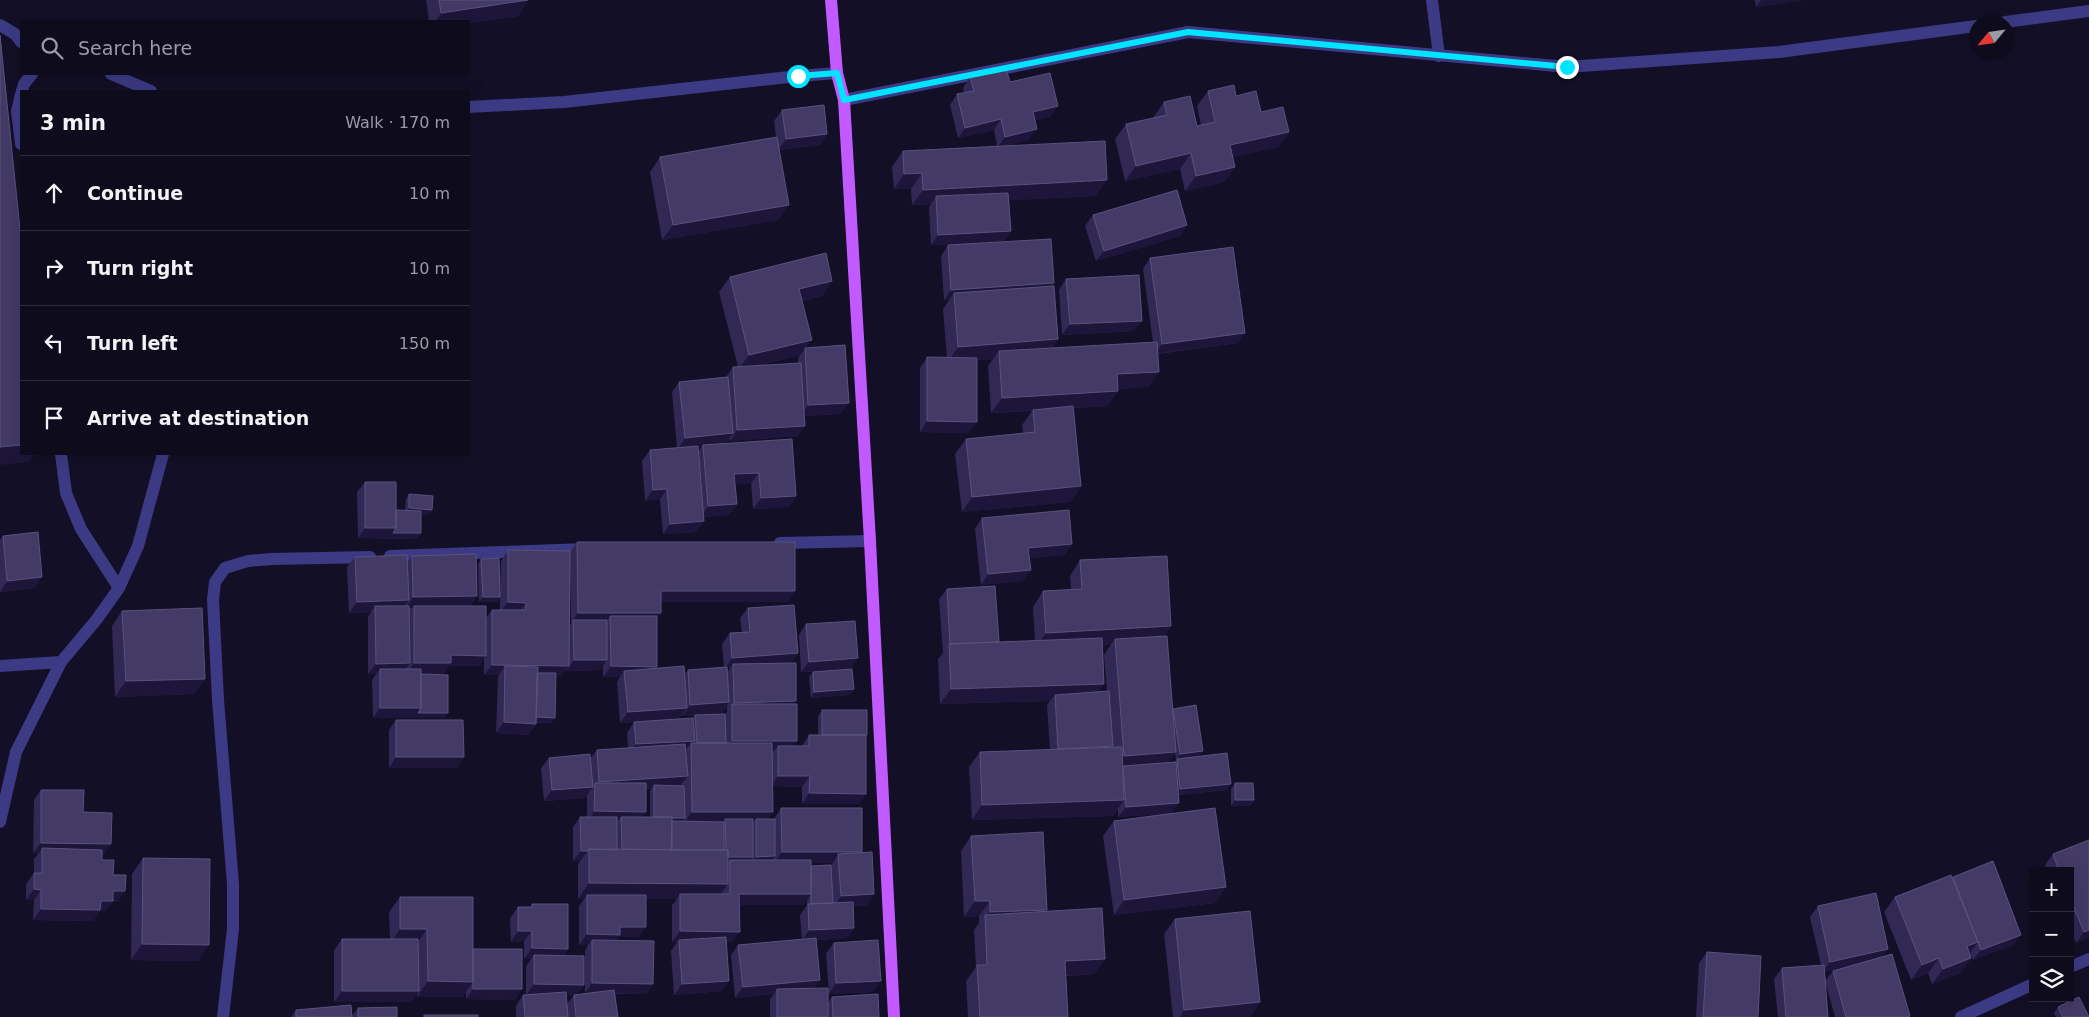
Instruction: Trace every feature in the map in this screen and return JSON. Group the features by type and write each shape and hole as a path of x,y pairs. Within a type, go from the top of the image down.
{"main road":[{"path":"830,0 837,73 844,100 870,541 894,1017"}],"street":[{"path":"1432,0 1439,56"},
{"path":"2014,21 2089,11"},
{"path":"0,25 15,34 20,41"},
{"path":"844,100 1188,32 1567,67 1779,52 1969,27"},
{"path":"470,107 564,102 837,73"},
{"path":"23,90 24,84 31,75"},
{"path":"113,75 149,90"},
{"path":"20,100 17,111 20,136"},
{"path":"61,455 66,493 81,528 119,588"},
{"path":"0,822 16,752 61,662 97,619 119,588 138,546 163,455"},
{"path":"772,543 870,541"},
{"path":"224,1017 233,929 233,884 218,700 213,600 215,582 225,568 248,561 272,559 595,548"},
{"path":"0,666 61,662"},
{"path":"2074,965 2089,959"},
{"path":"1964,1016 2029,986"}],"building":[{"path":"439,0 528,0 441,13"},
{"path":"0,35 20,229 20,445 0,447"},
{"path":"1006,69 1010,82 1050,73 1058,106 1033,112 1037,129 1005,137 1001,119 965,128 957,94 974,91 970,77"},
{"path":"1234,85 1236,96 1256,91 1261,112 1283,107 1289,132 1230,145 1235,167 1196,176 1191,153 1136,166 1126,124 1167,115 1164,102 1190,96 1197,126 1215,122 1208,91"},
{"path":"824,105 827,134 786,139 782,110"},
{"path":"777,137 789,205 673,225 660,157"},
{"path":"1105,141 1107,180 923,190 922,173 904,174 903,151"},
{"path":"1177,190 1187,225 1104,251 1093,215"},
{"path":"1008,193 1011,231 938,235 936,196"},
{"path":"1051,239 1054,283 951,290 948,245"},
{"path":"1233,247 1245,333 1162,344 1150,258"},
{"path":"826,253 832,281 799,289 812,340 749,355 730,277"},
{"path":"1139,275 1142,321 1070,324 1066,279"},
{"path":"1054,286 1058,339 958,347 954,293"},
{"path":"1157,342 1159,372 1117,374 1118,391 1002,398 999,351"},
{"path":"845,345 849,403 808,405 805,348"},
{"path":"927,357 977,358 977,422 927,421"},
{"path":"801,363 805,426 737,430 733,367"},
{"path":"728,377 733,433 685,438 679,382"},
{"path":"1073,406 1081,486 972,497 966,439 1035,432 1033,410"},
{"path":"792,439 796,496 761,498 759,473 734,474 737,504 708,506 703,445"},
{"path":"698,446 704,521 670,524 667,489 653,490 650,450"},
{"path":"365,482 396,482 396,528 365,528"},
{"path":"409,494 433,496 432,510 409,508"},
{"path":"396,510 421,511 421,533 393,533 396,528"},
{"path":"1069,510 1072,544 1028,548 1031,570 988,574 982,518"},
{"path":"38,532 42,577 7,581 3,536"},
{"path":"577,542 795,542 795,591 661,591 661,613 578,613"},
{"path":"508,550 570,551 569,666 492,665 492,610 526,610 526,603 508,602"},
{"path":"476,554 477,596 413,597 412,556"},
{"path":"407,555 409,600 357,602 355,557"},
{"path":"1167,556 1171,626 1046,633 1043,591 1082,589 1080,560"},
{"path":"499,558 500,597 483,597 481,559"},
{"path":"995,586 999,642 950,644 947,589"},
{"path":"794,605 798,653 732,658 730,633 750,632 748,608"},
{"path":"375,606 409,606 410,663 376,664"},
{"path":"414,606 486,606 486,656 451,655 451,663 414,663"},
{"path":"202,608 205,679 126,681 122,611"},
{"path":"610,616 657,616 657,667 611,666"},
{"path":"573,620 607,620 607,660 574,660"},
{"path":"855,621 858,658 809,662 806,624"},
{"path":"1167,636 1176,752 1124,756 1115,639"},
{"path":"1102,638 1104,684 951,689 949,644"},
{"path":"796,663 796,701 734,703 733,664"},
{"path":"505,666 538,667 536,724 504,722"},
{"path":"684,666 687,708 628,712 624,671"},
{"path":"727,667 729,702 690,705 688,670"},
{"path":"380,669 421,669 421,708 380,708"},
{"path":"852,669 854,689 814,692 813,672"},
{"path":"537,673 556,673 555,718 536,717"},
{"path":"421,674 448,675 448,713 418,713 421,708"},
{"path":"1109,691 1113,746 1058,749 1055,695"},
{"path":"732,704 797,704 797,741 732,741"},
{"path":"1196,705 1203,751 1180,754 1173,709"},
{"path":"822,710 867,710 867,735 822,735"},
{"path":"725,714 726,743 697,743 695,715"},
{"path":"693,718 695,741 636,744 634,722"},
{"path":"396,720 463,720 464,757 396,757"},
{"path":"809,735 866,735 866,794 809,793 810,776 778,776 778,746 809,746"},
{"path":"691,743 772,743 773,812 692,812"},
{"path":"685,744 688,776 599,782 597,750"},
{"path":"1122,747 1124,800 982,805 980,752"},
{"path":"1227,753 1231,784 1180,789 1177,759"},
{"path":"590,754 593,787 552,790 549,758"},
{"path":"1176,762 1179,803 1126,807 1123,766"},
{"path":"595,783 646,783 646,812 594,811"},
{"path":"1235,783 1253,783 1254,800 1235,800"},
{"path":"654,785 684,786 685,818 654,817"},
{"path":"41,790 84,790 83,812 112,813 111,844 41,843"},
{"path":"781,808 862,808 862,852 782,852"},
{"path":"1215,808 1226,887 1124,900 1114,821"},
{"path":"580,817 617,817 617,850 589,849 588,851 581,851"},
{"path":"621,817 672,817 672,850 622,849"},
{"path":"725,819 753,819 753,857 728,857"},
{"path":"756,819 775,819 775,856 756,857"},
{"path":"672,821 724,822 724,850 671,850"},
{"path":"1043,832 1047,910 990,912 990,901 975,901 971,836"},
{"path":"2089,840 2089,930 2084,932 2074,908 2074,867 2058,867 2053,854"},
{"path":"42,848 102,850 102,860 114,860 113,875 126,875 125,891 113,891 113,901 101,901 100,910 41,909 41,890 34,889 34,873 42,873"},
{"path":"589,849 728,850 728,884 589,883"},
{"path":"872,852 874,894 841,896 838,854"},
{"path":"143,858 210,859 209,945 142,944"},
{"path":"730,860 811,860 811,894 739,894 740,932 680,931 680,894 730,894"},
{"path":"1993,861 2021,935 1981,950 1953,877"},
{"path":"831,865 833,903 811,904 811,866"},
{"path":"1951,875 1978,942 1967,946 1971,958 1943,969 1939,958 1922,965 1895,897"},
{"path":"1876,893 1888,949 1830,962 1818,906"},
{"path":"587,895 646,895 646,927 620,927 620,935 587,934"},
{"path":"400,897 473,897 473,982 428,981 427,929 400,929"},
{"path":"853,902 854,928 809,930 808,904"},
{"path":"532,904 568,904 568,949 532,948 532,931 518,931 518,907 532,907"},
{"path":"1102,908 1105,959 1065,961 1068,1017 980,1017 977,965 987,965 985,915"},
{"path":"1250,911 1260,1002 1184,1010 1175,919"},
{"path":"726,937 729,981 682,984 679,940"},
{"path":"816,938 820,980 743,987 738,945"},
{"path":"342,939 418,939 419,991 342,991"},
{"path":"592,940 654,941 653,984 592,983"},
{"path":"878,940 881,981 836,983 834,943"},
{"path":"473,949 522,949 522,989 473,989"},
{"path":"1707,952 1761,956 1758,1017 1703,1017"},
{"path":"1892,954 1910,1016 1846,1017 1833,971"},
{"path":"534,955 584,956 584,985 534,984"},
{"path":"1824,965 1828,1017 1786,1017 1782,968"},
{"path":"828,988 828,1017 777,1017 777,989"},
{"path":"614,990 618,1017 576,1017 574,995"},
{"path":"566,992 568,1017 525,1017 523,995"},
{"path":"878,994 879,1017 833,1017 832,997"},
{"path":"2079,997 2089,1017 2063,1017 2058,1007 2068,1002 2074,1002 2074,999"},
{"path":"351,1005 352,1017 296,1017 296,1010"},
{"path":"397,1007 397,1017 358,1017 358,1008"},
{"path":"424,1015 478,1015 478,1017 424,1017"}],"route":[{"path":"798,76 837,73 844,100 1188,32 1567,67"}]}
